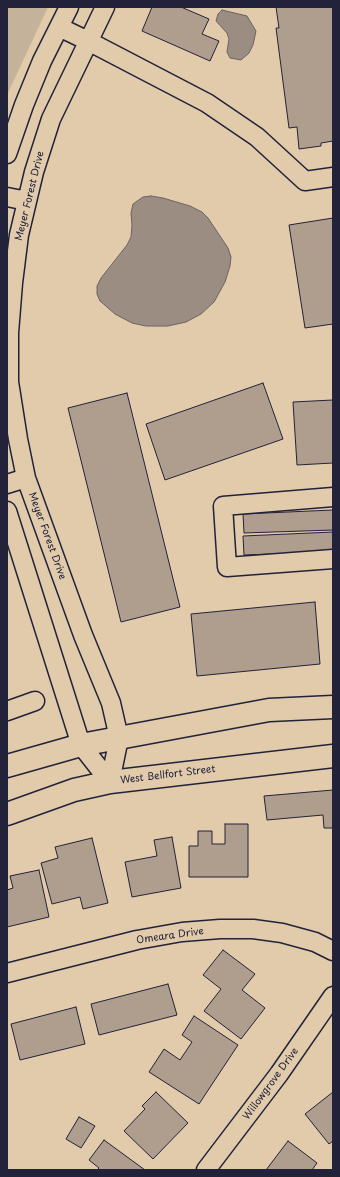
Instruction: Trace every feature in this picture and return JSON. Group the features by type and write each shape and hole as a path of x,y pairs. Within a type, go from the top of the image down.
{"main road":[{"path":"7,766 81,745 269,710 333,707"},
{"name":"West Bellfort Street","path":"7,814 74,790 110,782 333,756"}],"street":[{"path":"7,154 24,105 42,61 69,7"},
{"name":"Meyer Forest Drive","path":"105,7 51,119 34,172 19,235 13,283 9,333 9,382 26,478 83,635 111,703 119,738 110,782"},
{"path":"59,27 207,103 257,137 305,181 333,176"},
{"path":"7,197 27,201"},
{"path":"7,484 26,478"},
{"path":"333,497 223,506 227,567 333,559"},
{"path":"7,511 81,745 110,782"},
{"path":"7,711 35,701"},
{"name":"Omeara Drive","path":"7,973 137,940 182,932 220,929 254,929 282,933 315,942 333,951"},
{"name":"Willowgrove Drive","path":"206,1170 279,1074 333,996"}],"shaded area":[{"path":"7,7 48,7 7,95"},
{"path":"222,10 247,16 256,31 253,45 249,53 241,60 230,58 227,52 229,39 227,33 216,21 218,14"},
{"path":"151,196 190,206 202,212 208,218 228,248 231,257 225,282 214,302 201,314 186,322 168,326 146,326 132,323 115,314 100,301 97,294 97,286 101,278 127,245 131,237 131,213 133,204 143,197"}],"building":[{"path":"152,7 181,7 209,19 202,34 219,41 210,61 142,31"},
{"path":"276,7 333,7 333,141 321,143 321,146 299,149 297,127 289,128 276,28 279,28"},
{"path":"333,218 333,324 305,328 289,225"},
{"path":"263,383 283,439 165,480 146,424"},
{"path":"127,393 180,607 121,622 68,408"},
{"path":"333,400 333,463 297,465 293,402"},
{"path":"333,510 333,530 244,533 243,514"},
{"path":"333,532 333,552 244,555 243,536"},
{"path":"315,602 320,664 197,676 191,614"},
{"path":"333,790 333,828 324,828 323,815 267,820 264,796"},
{"path":"225,824 248,824 248,877 189,877 189,846 198,846 198,831 212,831 212,844 225,844"},
{"path":"172,837 181,888 132,897 125,862 157,856 154,840"},
{"path":"92,838 108,903 83,909 80,897 52,904 41,863 58,858 55,847"},
{"path":"39,870 49,917 7,927 7,890 13,888 10,876"},
{"path":"223,950 255,974 242,990 265,1008 241,1039 204,1011 221,989 203,975"},
{"path":"168,984 177,1015 99,1035 91,1004"},
{"path":"76,1007 85,1044 20,1060 11,1024"},
{"path":"194,1016 238,1045 199,1104 149,1072 164,1049 180,1060 192,1042 182,1035"},
{"path":"156,1092 188,1123 153,1159 124,1131 145,1109 142,1106"},
{"path":"333,1092 333,1141 329,1144 305,1114"},
{"path":"79,1117 95,1126 81,1148 66,1139"},
{"path":"104,1140 145,1170 97,1170 99,1168 89,1160"},
{"path":"288,1141 317,1163 312,1170 266,1170"}]}
